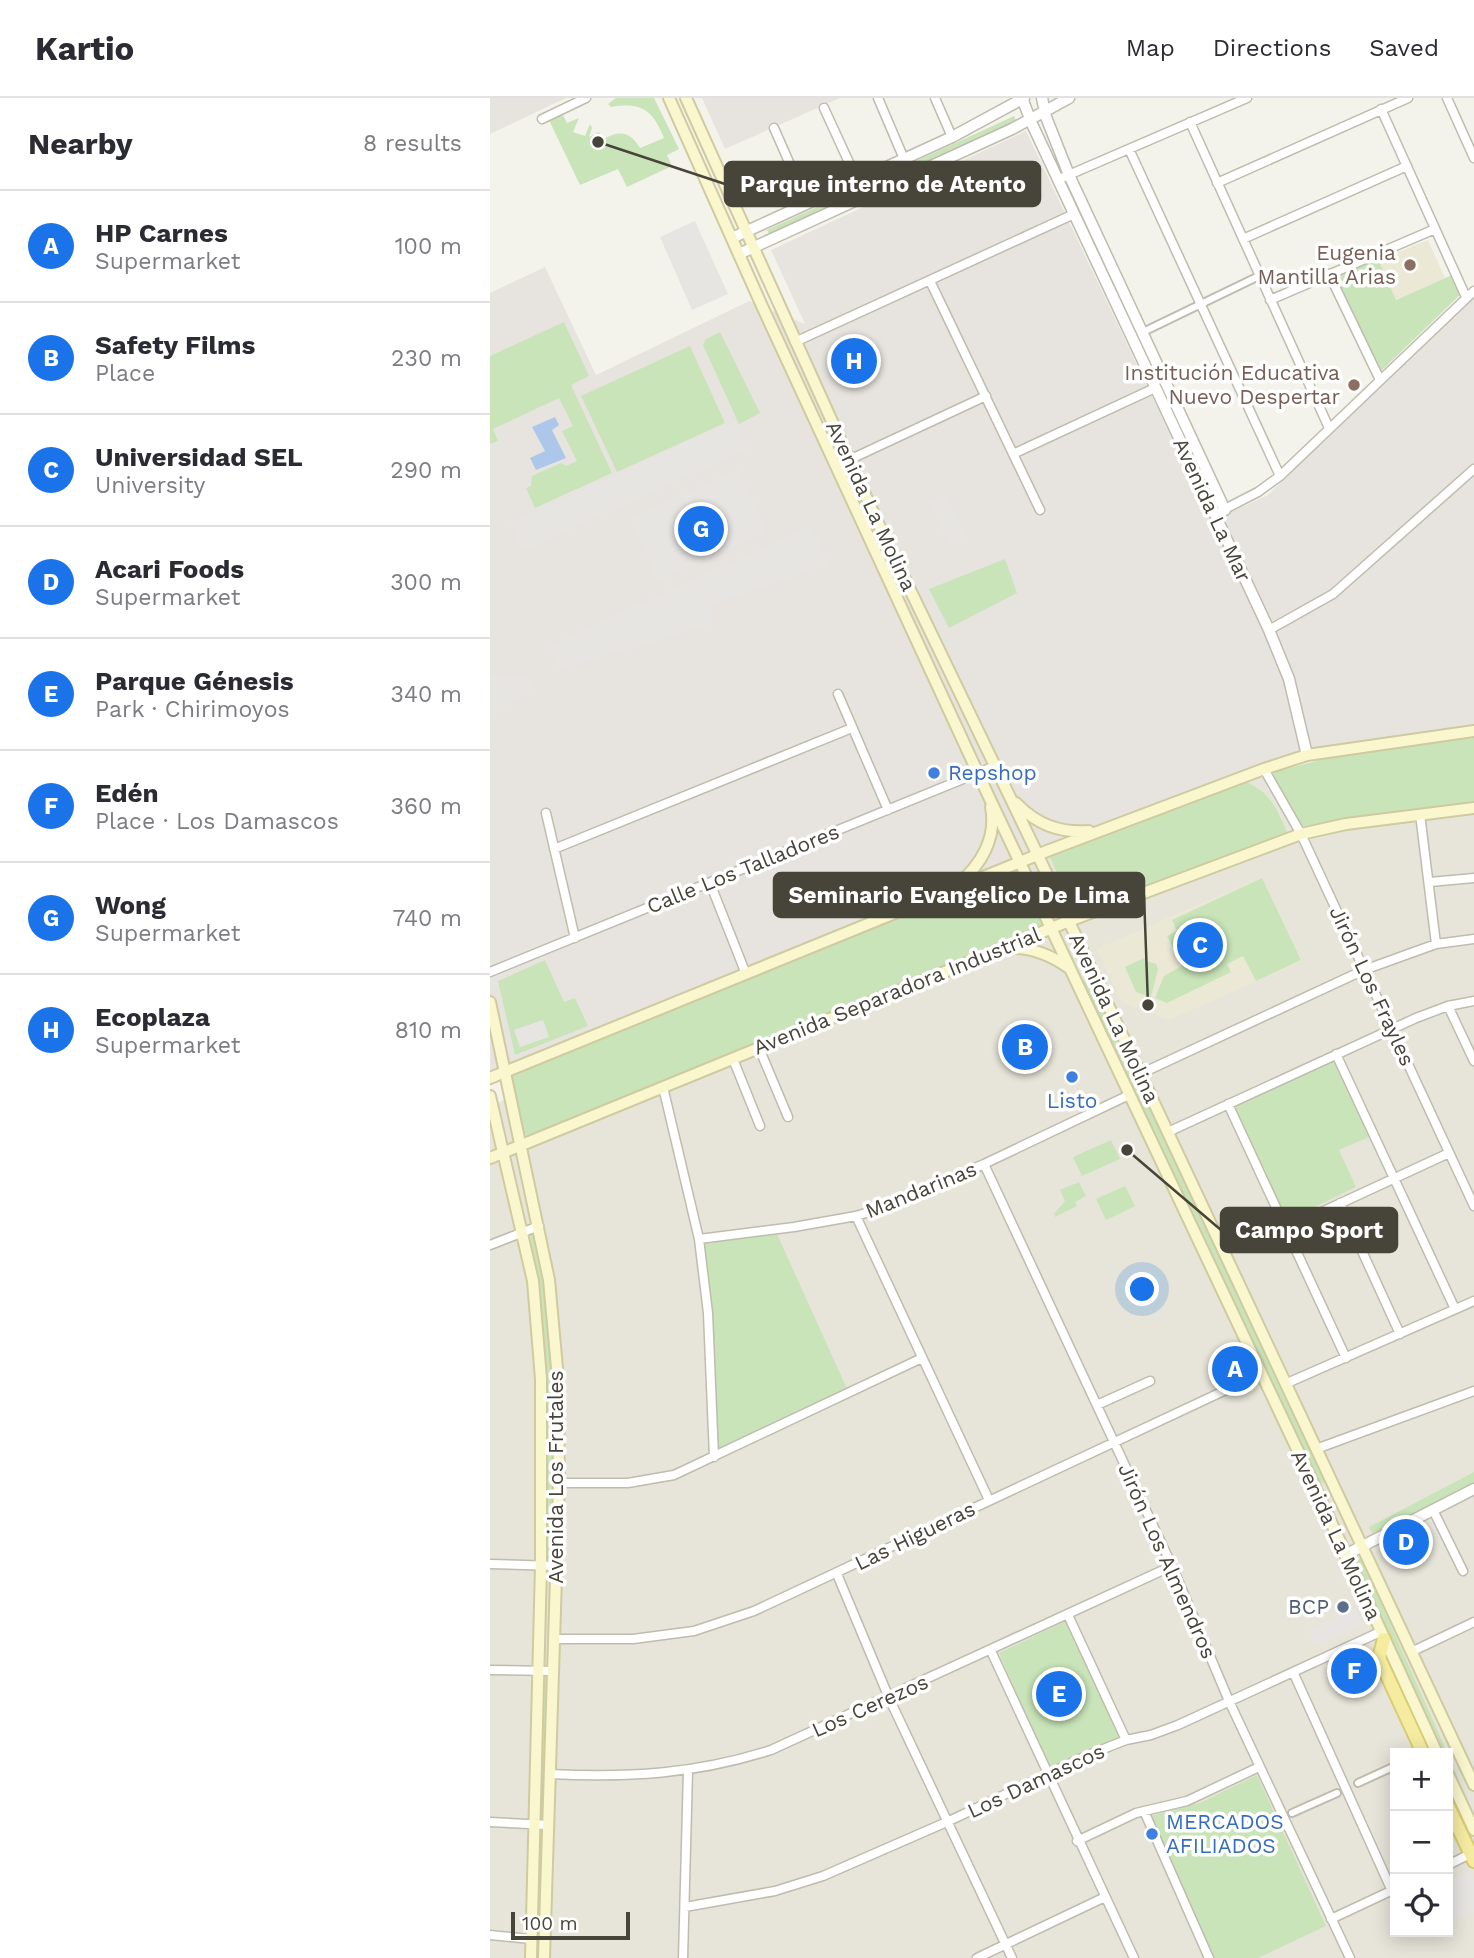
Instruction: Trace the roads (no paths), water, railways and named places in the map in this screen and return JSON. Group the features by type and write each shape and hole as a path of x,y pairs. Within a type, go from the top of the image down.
{"main road":[{"name":"Avenida La Molina","path":"669,98 989,797 1315,1487 1435,1748"},
{"name":"Avenida La Molina","path":"686,98 886,540 1038,855 1474,1785"},
{"path":"696,157 710,151"},
{"path":"873,545 886,540"},
{"path":"928,665 944,658"},
{"path":"490,1078 1020,862 1264,769 1307,755 1474,732"},
{"path":"1007,791 1026,813 1048,827 1074,832 1106,829"},
{"path":"942,895 970,874 988,846 992,830 989,797"},
{"name":"Avenida Separadora Industrial","path":"490,1158 1069,921 1301,834 1346,824 1474,808"},
{"path":"1003,949 1017,948 1038,952 1058,960 1069,969"},
{"path":"1077,985 1080,974 1086,970 1102,992"},
{"name":"Avenida Los Frutales","path":"490,1002 549,1280 558,1379 559,1483 544,1958"},
{"name":"Avenida Los Frutales","path":"490,1096 533,1281 541,1379 541,1566 531,1958"},
{"path":"1315,1487 1319,1490 1328,1488 1330,1479"},
{"path":"1382,1635 1379,1658 1421,1748"},
{"path":"1438,1748 1438,1744 1447,1740 1454,1746"},
{"path":"1454,1787 1455,1823"},
{"path":"1454,1787 1474,1830"},
{"path":"1450,1811 1472,1858"}],"street":[{"path":"542,120 586,98"},
{"path":"878,98 904,159"},
{"path":"935,98 952,137"},
{"path":"732,238 952,137 1023,98"},
{"name":"Avenida La Mar","path":"1023,98 1074,214 1269,630 1289,679 1307,755"},
{"name":"Avenida La Mar","path":"1042,98 1069,175 1225,510"},
{"path":"739,254 1012,129 1069,98"},
{"path":"1058,179 1247,98"},
{"path":"1217,183 1408,98"},
{"path":"1447,98 1474,158"},
{"path":"824,108 857,180"},
{"path":"1381,109 1466,297"},
{"path":"1190,122 1329,428"},
{"path":"774,128 807,203"},
{"path":"1129,149 1280,476"},
{"path":"1243,239 1407,166"},
{"path":"795,342 1074,214"},
{"path":"1270,300 1435,229"},
{"path":"1329,274 1380,380"},
{"path":"1142,332 1259,276"},
{"path":"930,281 1040,510"},
{"path":"1213,514 1258,492 1280,476 1474,291"},
{"path":"1013,454 1155,388"},
{"path":"836,466 986,396"},
{"path":"1269,630 1333,594 1474,469"},
{"path":"838,694 888,810"},
{"path":"554,849 852,728"},
{"name":"Calle Los Talladores","path":"490,972 995,766"},
{"name":"Jirón Los Frayles","path":"1264,769 1301,834 1474,1206"},
{"path":"545,814 575,938"},
{"path":"1420,814 1436,944"},
{"path":"1430,882 1474,878"},
{"path":"710,883 746,974"},
{"path":"1140,1074 1364,970 1436,944 1474,940"},
{"path":"1168,1132 1391,1028 1448,1006 1474,1001"},
{"path":"1448,1006 1474,1061"},
{"path":"759,1048 788,1117"},
{"path":"1336,1054 1455,1309"},
{"path":"733,1059 760,1126"},
{"path":"663,1087 699,1240 710,1337 714,1457"},
{"name":"Mandarinas","path":"699,1240 856,1216 908,1198 1129,1096"},
{"path":"1228,1104 1346,1358"},
{"path":"1287,1228 1449,1153"},
{"name":"Jirón Los Almendros","path":"984,1164 1172,1566 1229,1702 1350,1958"},
{"path":"1339,1203 1401,1334"},
{"path":"856,1216 989,1500"},
{"path":"490,1245 539,1226"},
{"path":"1285,1384 1474,1301"},
{"path":"559,1483 628,1483 674,1475 922,1358"},
{"name":"Las Higueras","path":"554,1639 633,1639 694,1631 754,1611 1260,1374"},
{"path":"1097,1405 1150,1381"},
{"path":"1316,1449 1474,1391"},
{"path":"1345,1555 1474,1489"},
{"path":"1433,1510 1463,1571"},
{"path":"1337,1537 1353,1529"},
{"path":"490,1564 556,1566"},
{"name":"Los Cerezos","path":"550,1774 619,1776 688,1771 771,1751 1172,1566"},
{"path":"837,1574 889,1698 1012,1958"},
{"path":"1068,1615 1126,1740"},
{"path":"1411,1651 1474,1622"},
{"name":"Los Damascos","path":"685,1908 775,1891 823,1876 949,1821 1088,1755 1126,1740 1151,1735 1178,1725 1382,1635"},
{"path":"991,1651 1077,1841 1134,1958"},
{"path":"490,1670 553,1671"},
{"path":"1294,1674 1390,1881"},
{"path":"1077,1841 1144,1811 1187,1801 1259,1767"},
{"path":"1358,1783 1390,1768"},
{"path":"683,1958 688,1771"},
{"path":"1292,1813 1337,1793"},
{"path":"1144,1811 1209,1958"},
{"path":"490,1822 548,1825"},
{"path":"1453,1864 1472,1858"},
{"path":"1331,1919 1390,1892"},
{"path":"977,1958 1105,1897"},
{"path":"490,1935 531,1939"}],"water":[{"path":"555,417 559,425 552,430 566,458 536,470 530,458 545,451 532,427"}],"place":[{"name":"Parque interno de Atento","path":"598,142"},
{"name":"Eugenia Mantilla Arias","path":"1410,265"},
{"name":"Ecoplaza","path":"854,361"},
{"name":"Institución Educativa Nuevo Despertar","path":"1354,385"},
{"name":"Wong","path":"701,529"},
{"name":"Repshop","path":"934,773"},
{"name":"Universidad SEL","path":"1200,945"},
{"name":"Seminario Evangelico De Lima","path":"1148,1005"},
{"name":"Safety Films","path":"1025,1047"},
{"name":"Listo","path":"1072,1077"},
{"name":"Campo Sport","path":"1127,1150"},
{"name":"HP Carnes","path":"1235,1369"},
{"name":"Acari Foods","path":"1406,1542"},
{"name":"BCP","path":"1343,1607"},
{"name":"Edén","path":"1354,1671"},
{"name":"Parque Génesis","path":"1059,1694"},
{"name":"MERCADOS AFILIADOS","path":"1152,1834"}]}
